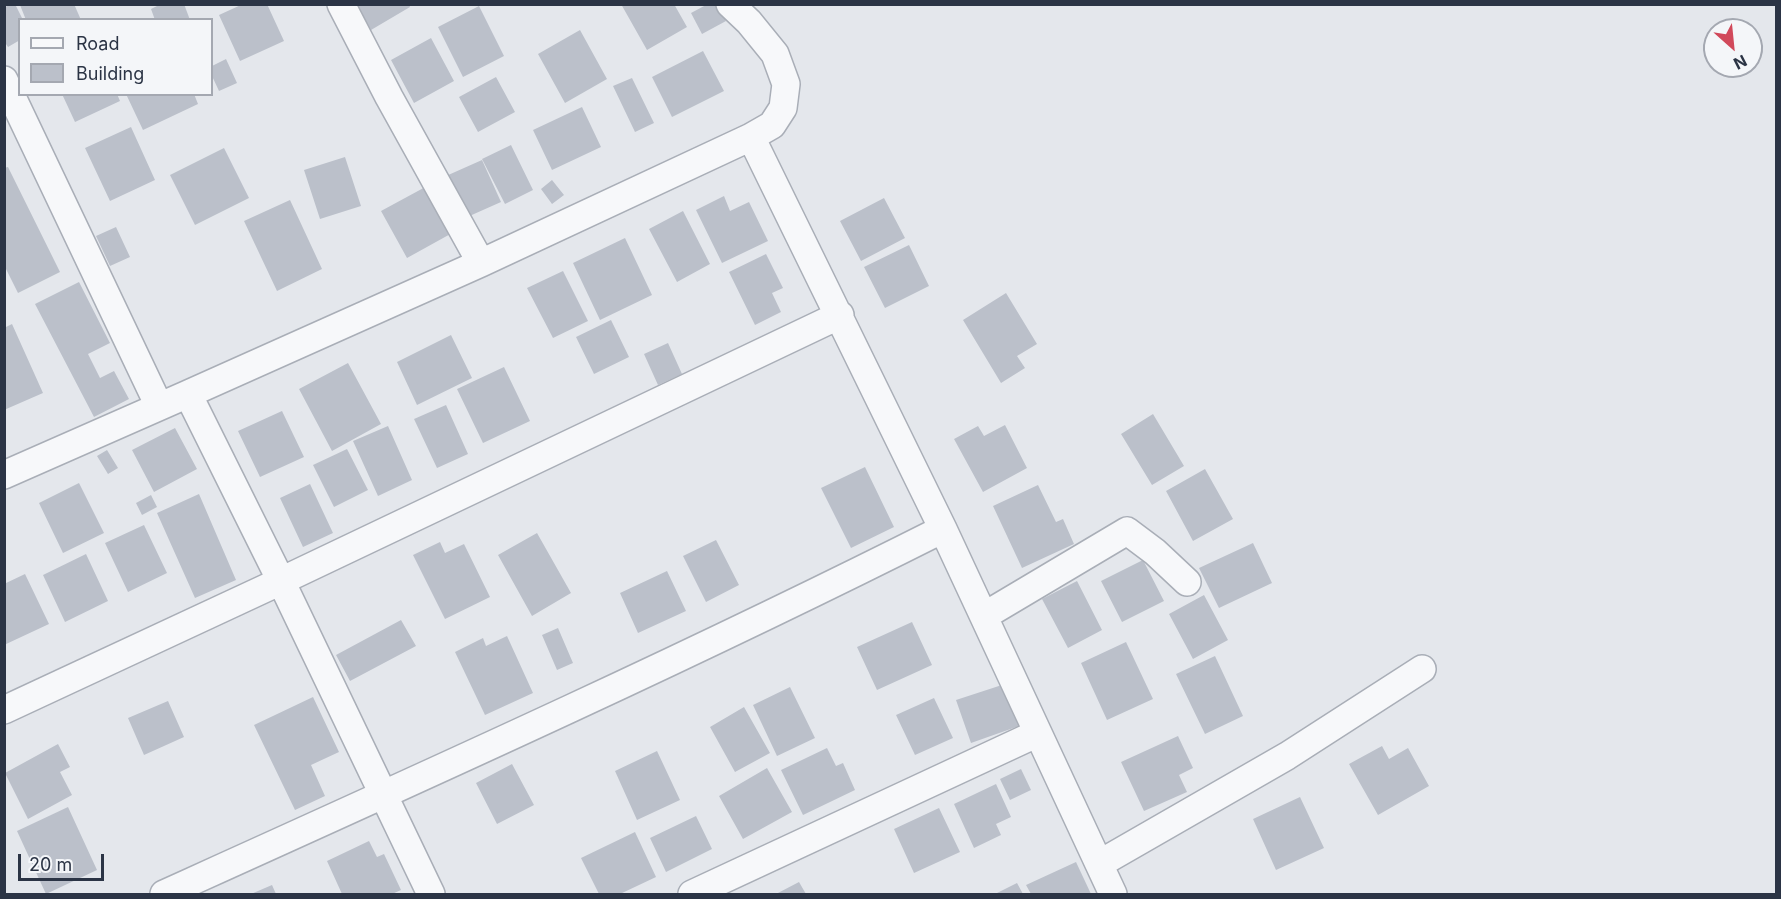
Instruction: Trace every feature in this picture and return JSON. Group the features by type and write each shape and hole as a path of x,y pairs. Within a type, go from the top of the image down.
{"street":[{"path":"341,4 480,263"},
{"path":"4,475 480,263 751,137 772,125 783,108 786,84 775,54 749,22 730,4"},
{"path":"4,80 159,406"},
{"path":"751,137 943,529 1113,894"},
{"path":"4,710 840,315"},
{"path":"188,394 281,581 431,894"},
{"path":"164,894 789,606 943,529"},
{"path":"984,616 1127,531 1155,552 1187,582"},
{"path":"1099,864 1287,756 1422,669"},
{"path":"692,894 1038,733"}],"building":[{"path":"15,4 22,18 18,18 18,41 8,47 4,41 4,8"},
{"path":"74,4 80,18 25,18 20,5"},
{"path":"161,4 184,4 189,18 154,18 151,9"},
{"path":"243,4 267,4 284,41 240,61 219,15"},
{"path":"356,4 409,4 410,7 371,30"},
{"path":"621,4 674,4 687,27 647,50"},
{"path":"706,5 717,5 726,21 702,34 691,13"},
{"path":"479,6 504,56 463,77 438,27"},
{"path":"580,30 607,79 565,103 538,54"},
{"path":"431,38 454,81 414,103 391,60"},
{"path":"703,51 724,91 672,117 652,77"},
{"path":"226,59 237,83 219,91 213,78 213,66"},
{"path":"496,77 515,112 478,132 459,97"},
{"path":"632,78 654,123 635,132 613,86"},
{"path":"63,96 118,96 120,101 75,122"},
{"path":"127,96 195,96 198,104 143,130"},
{"path":"582,107 601,147 552,170 533,130"},
{"path":"131,127 155,180 110,201 85,148"},
{"path":"511,145 533,190 505,204 482,159"},
{"path":"224,148 249,198 195,225 170,175"},
{"path":"345,157 361,206 320,219 304,170"},
{"path":"482,160 501,202 465,218 446,176"},
{"path":"8,167 60,272 18,293 4,265 4,168"},
{"path":"552,180 564,195 552,204 541,189"},
{"path":"429,185 454,232 407,258 381,211"},
{"path":"724,196 730,211 749,202 768,241 722,263 696,210"},
{"path":"884,198 905,238 861,261 840,221"},
{"path":"290,200 322,269 277,291 244,221"},
{"path":"683,211 710,264 677,282 649,229"},
{"path":"116,227 130,257 110,266 96,236"},
{"path":"625,238 652,295 600,320 573,263"},
{"path":"909,245 929,286 885,308 864,267"},
{"path":"766,254 783,288 772,293 781,312 755,325 729,272"},
{"path":"563,271 588,321 553,338 527,288"},
{"path":"79,282 110,343 88,354 100,378 114,371 129,399 94,417 35,304"},
{"path":"1006,293 1037,344 1017,356 1025,368 1001,383 963,320"},
{"path":"611,320 629,357 594,374 576,337"},
{"path":"12,324 43,393 4,410 4,328"},
{"path":"451,335 472,378 417,405 397,362"},
{"path":"668,343 682,374 658,385 644,354"},
{"path":"348,363 381,424 332,451 299,389"},
{"path":"504,367 530,421 483,443 457,389"},
{"path":"446,405 468,454 437,468 414,419"},
{"path":"282,411 304,457 260,477 238,431"},
{"path":"1153,414 1184,466 1152,485 1121,434"},
{"path":"1005,425 1027,468 983,492 954,439 978,426 984,436"},
{"path":"388,426 412,480 378,496 353,441"},
{"path":"175,428 197,469 154,492 132,450"},
{"path":"347,449 368,490 334,507 313,465"},
{"path":"107,450 118,468 108,474 97,456"},
{"path":"865,467 894,527 851,548 821,488"},
{"path":"1205,469 1233,519 1193,541 1166,491"},
{"path":"79,483 104,533 63,553 39,503"},
{"path":"310,484 333,533 303,547 280,498"},
{"path":"1038,485 1056,522 1063,519 1074,544 1022,568 993,506"},
{"path":"199,494 236,580 195,598 157,513"},
{"path":"151,495 157,507 142,515 136,503"},
{"path":"144,525 167,573 128,592 105,543"},
{"path":"537,533 571,593 532,616 498,555"},
{"path":"716,540 739,585 706,602 683,556"},
{"path":"440,542 445,553 464,544 490,597 445,619 413,555"},
{"path":"1253,543 1272,583 1219,608 1199,568"},
{"path":"86,554 108,601 65,622 43,575"},
{"path":"1143,560 1164,601 1122,622 1101,581"},
{"path":"667,571 686,611 638,633 620,593"},
{"path":"25,574 49,624 4,645 4,584"},
{"path":"1077,581 1102,630 1068,648 1042,599"},
{"path":"1204,595 1228,640 1193,659 1169,614"},
{"path":"401,620 416,646 350,681 336,655"},
{"path":"912,622 932,665 877,690 857,647"},
{"path":"558,628 573,663 557,670 542,635"},
{"path":"507,636 533,693 485,715 455,652 483,638 486,646"},
{"path":"1126,642 1153,699 1107,720 1081,663"},
{"path":"1215,656 1243,716 1205,734 1176,674"},
{"path":"1005,684 1019,726 971,743 956,700"},
{"path":"790,687 815,738 777,756 753,705"},
{"path":"313,697 339,752 311,765 325,796 295,810 254,725"},
{"path":"934,698 953,738 915,755 896,715"},
{"path":"168,701 184,737 144,755 128,718"},
{"path":"744,707 770,753 735,772 710,727"},
{"path":"1178,736 1193,768 1179,775 1187,792 1144,811 1121,762"},
{"path":"58,744 70,767 60,772 72,795 28,819 5,773"},
{"path":"1382,746 1389,759 1408,748 1429,786 1378,815 1349,764"},
{"path":"827,748 836,766 843,763 855,790 803,815 781,770"},
{"path":"657,751 680,800 637,820 615,771"},
{"path":"512,764 534,805 497,824 476,783"},
{"path":"767,768 792,812 743,839 719,796"},
{"path":"1021,769 1031,790 1010,800 1000,779"},
{"path":"996,784 1011,817 996,824 1001,835 974,848 954,804"},
{"path":"1300,797 1324,848 1276,870 1253,819"},
{"path":"68,807 97,870 46,894 17,831"},
{"path":"939,808 960,852 914,873 894,829"},
{"path":"696,816 712,849 666,872 650,838"},
{"path":"635,832 656,877 620,894 599,894 581,858"},
{"path":"369,841 377,857 384,854 401,890 392,894 342,894 327,861"},
{"path":"1076,862 1091,894 1031,894 1026,885"},
{"path":"799,882 806,894 776,894"},
{"path":"1017,883 1023,894 995,894"},
{"path":"272,885 276,894 251,894"}]}
